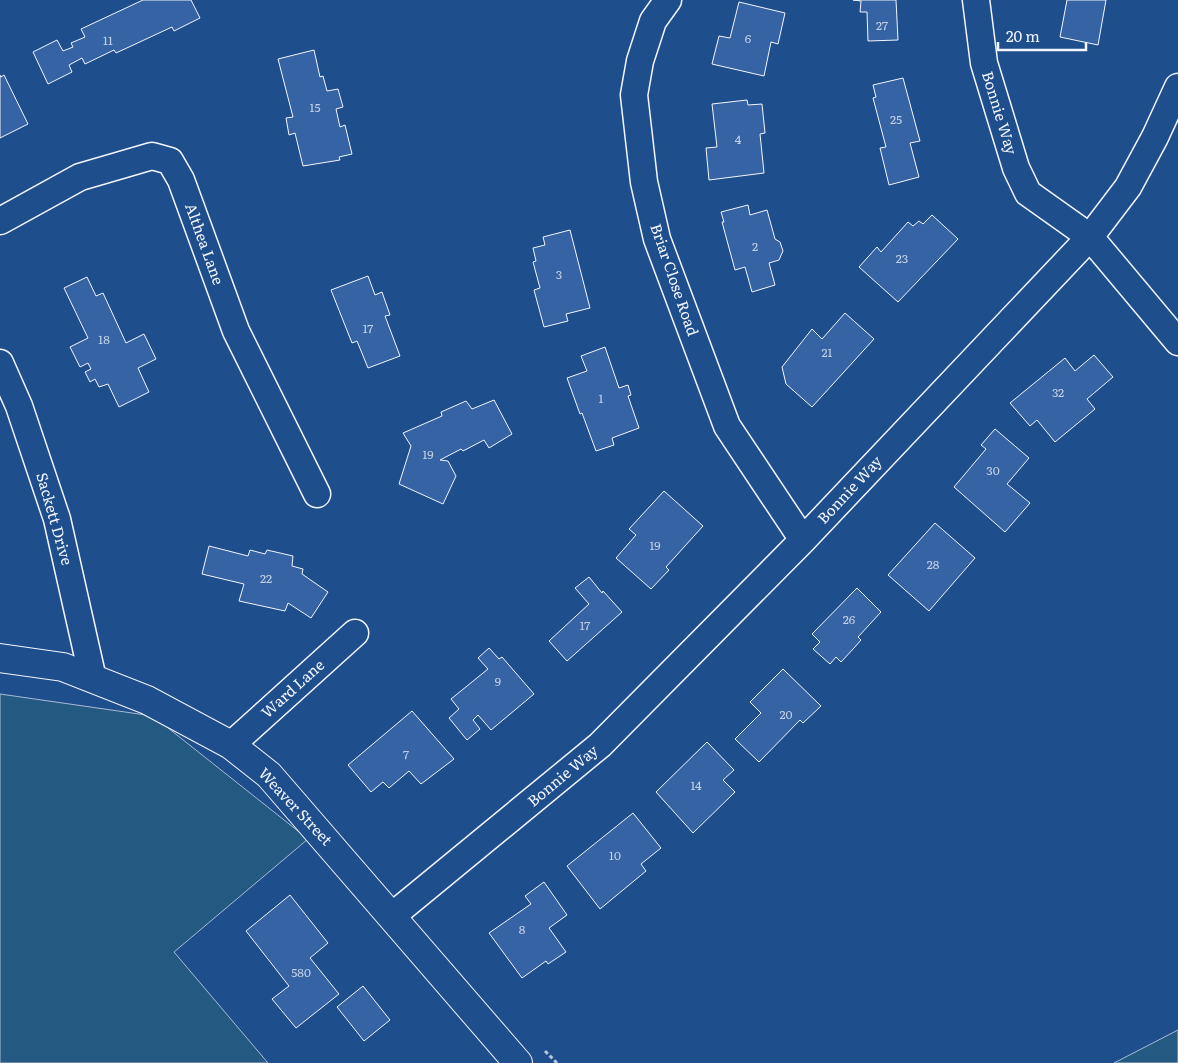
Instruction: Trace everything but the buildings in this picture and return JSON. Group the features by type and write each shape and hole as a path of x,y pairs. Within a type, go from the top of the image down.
{"main road":[{"name":"Weaver Street","path":"0,658 63,667 147,700 232,745 269,775 518,1063"}],"street":[{"name":"Briar Close Road","path":"668,0 653,21 640,61 634,95 644,182 657,239 727,426 803,540"},
{"name":"Bonnie Way","path":"392,916 600,745 803,540 1090,237 1028,193 1016,168 984,63 976,0"},
{"path":"1178,87 1128,187 1090,237 1178,342"},
{"name":"Althea Lane","path":"0,221 80,177 152,156 170,161 181,180 236,331 317,494"},
{"name":"Sackett Drive","path":"0,363 18,406 57,519 92,679"},
{"name":"Ward Lane","path":"232,745 355,633"}],"shaded area":[{"path":"0,694 153,716 308,839 174,952 268,1063 0,1063"},
{"path":"1178,1030 1178,1063 1114,1063"}]}
